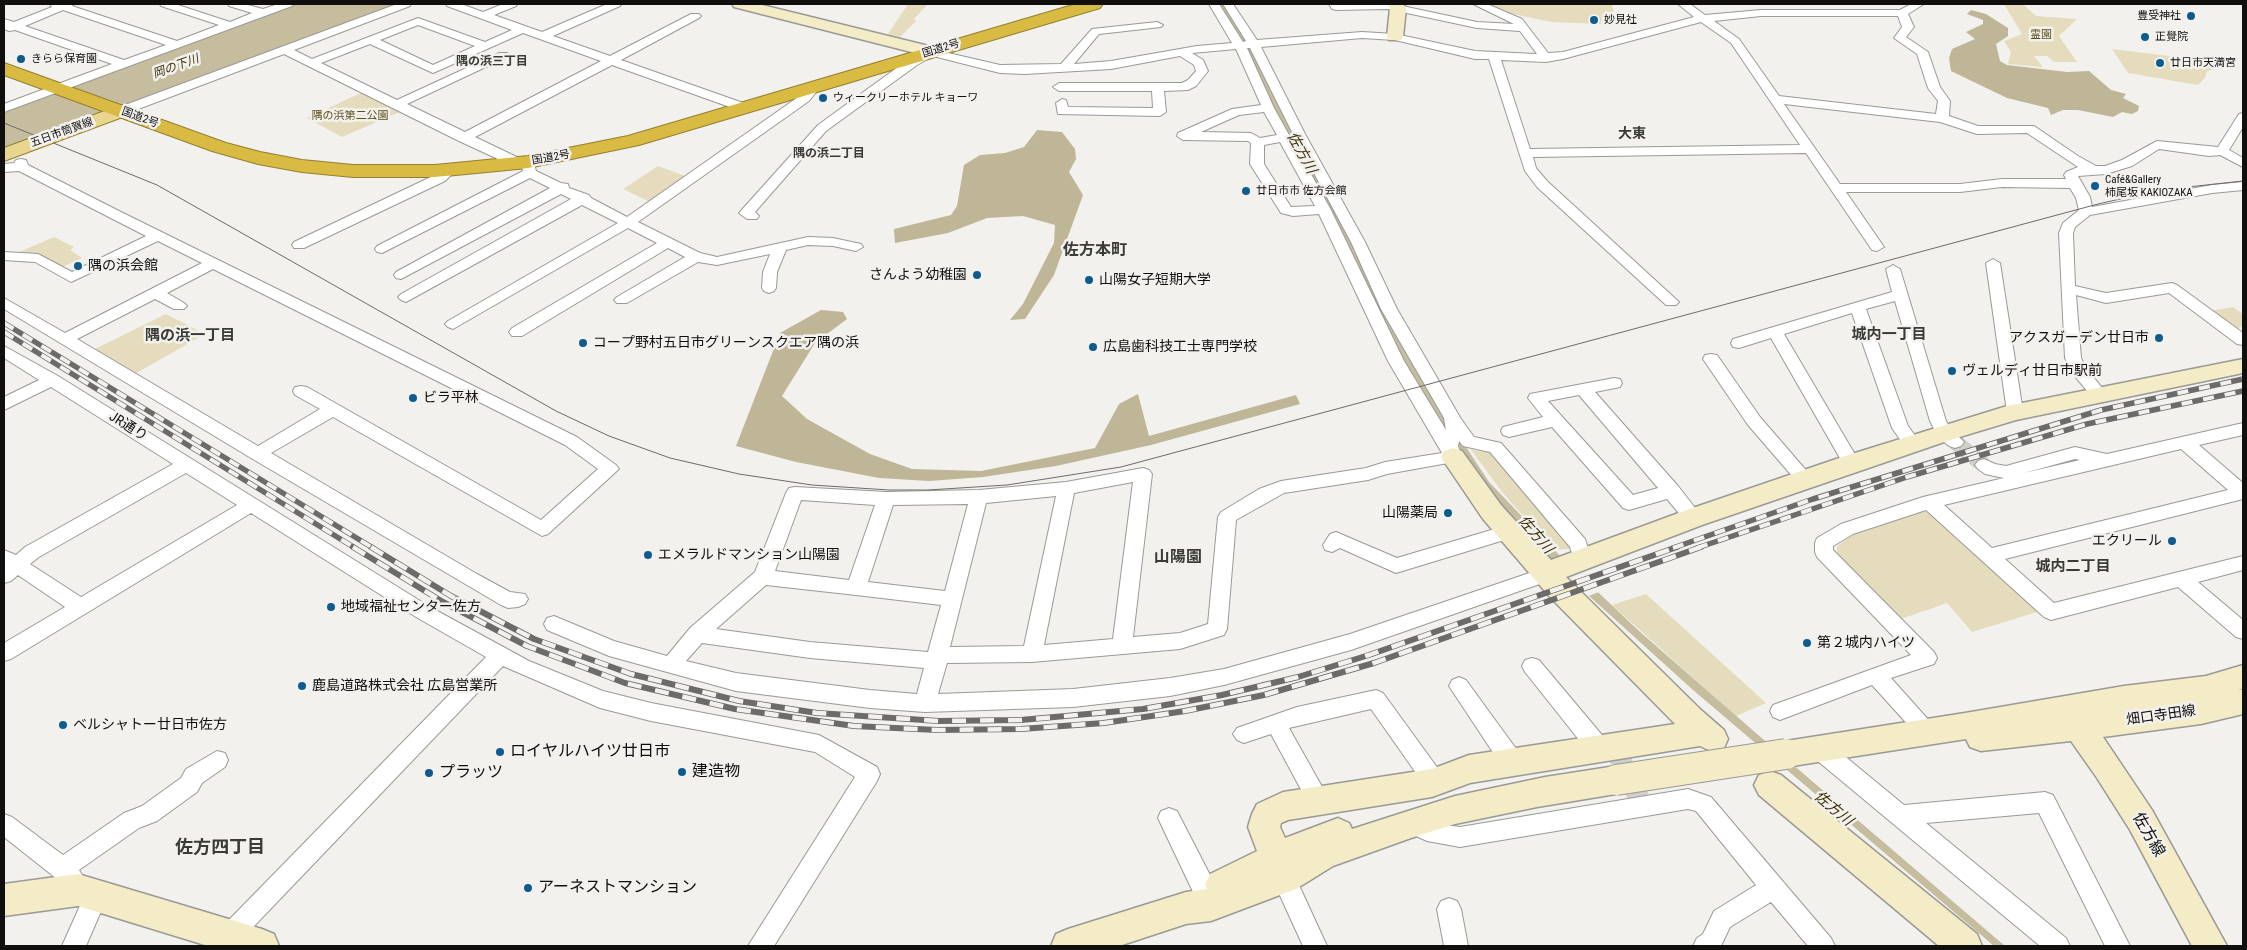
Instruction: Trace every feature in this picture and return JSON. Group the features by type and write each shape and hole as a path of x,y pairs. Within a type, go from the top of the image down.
{"highway":[{"name":"国道2号","path":"4,69 237,153 279,163 353,171 449,170 526,166 632,141 1094,4"}],"main road":[{"name":"五日市筒賀線","path":"15,162 117,110"}],"street":[{"path":"165,4 229,25"},
{"path":"233,4 263,13"},
{"path":"4,108 288,4"},
{"path":"117,110 285,50 406,4"},
{"path":"452,4 745,108"},
{"path":"485,15 512,4"},
{"path":"544,36 616,4"},
{"path":"740,4 760,6 931,52 988,66 1016,70 1111,65 1198,49 1255,46 1344,36 1395,37 1456,52 1494,58 1546,58 1704,18 1815,8 1902,13 1918,4"},
{"path":"1214,4 1232,20 1255,46 1299,134 1358,242 1396,360 1453,436 1495,448 1578,544 1565,566"},
{"path":"1068,946 1201,902 1280,868 1410,823 1464,808 1545,791 1611,756 1712,737 1686,715 1565,566 1508,532 1472,486 1428,379 1378,304 1268,108 1240,46 1228,4"},
{"path":"1334,4 1336,7 1396,6 1476,25 1524,28"},
{"path":"1478,4 1518,21 1546,58"},
{"path":"1683,4 1735,41 1877,248"},
{"path":"7,26 62,5 176,44"},
{"path":"1395,37 1396,6"},
{"path":"1902,13 1908,26 1900,38 1922,52 1934,88 1944,101 1942,118"},
{"path":"464,138 696,16"},
{"path":"311,63 418,21 485,46"},
{"path":"1066,66 1094,32 1151,25"},
{"path":"7,26 123,64"},
{"path":"371,40 433,69 523,29"},
{"path":"285,50 464,138 526,166 696,257 717,261 780,247 821,241 856,247"},
{"path":"752,216 746,213 822,128 913,62 931,52"},
{"path":"1059,88 1184,87 1192,84 1202,71 1199,63 1182,52"},
{"path":"396,105 503,55"},
{"path":"1494,58 1530,168 1542,184 1671,302"},
{"path":"978,75 988,66"},
{"path":"453,324 629,222 805,98 814,87"},
{"path":"1062,102 1062,111 1160,112 1158,87"},
{"path":"1776,100 1942,118 1977,130 2030,129 2094,171"},
{"path":"1268,108 1236,112 1183,136 1250,137 1258,142 1284,138"},
{"path":"2222,151 2243,117"},
{"path":"1258,142 1256,152 1257,164 1286,210 1293,212 1324,210"},
{"path":"2086,212 2083,197 2072,175 2078,171 2106,170 2127,163 2157,145 2209,152 2222,151 2243,163"},
{"path":"1525,153 1809,149"},
{"path":"4,168 15,162 212,264 571,441 610,469 542,529 301,391"},
{"path":"382,250 526,166"},
{"path":"299,245 440,178 449,170"},
{"path":"1836,188 1960,188 2002,183 2050,182 2075,184"},
{"path":"2099,394 2079,370 2072,358 2066,233 2068,226 2077,217 2086,212 2212,189 2243,186"},
{"path":"401,275 563,187"},
{"path":"406,297 584,198"},
{"path":"4,256 38,258 71,278 157,236"},
{"path":"517,332 668,242"},
{"path":"769,288 770,272 780,247"},
{"path":"622,300 696,257"},
{"path":"1993,263 2015,412"},
{"path":"66,339 157,294 212,264"},
{"path":"1893,269 1938,421 1950,437"},
{"path":"2068,289 2106,298 2172,288 2243,340"},
{"path":"157,294 179,306"},
{"path":"1739,343 1857,306 1901,295"},
{"path":"4,303 470,579 508,600 518,599"},
{"path":"1857,306 1900,428 1912,444"},
{"path":"1775,331 1851,463"},
{"name":"JR通り","path":"8,358 52,380 415,606 500,656 546,678 600,699 651,712 818,744 869,774 760,946"},
{"path":"1711,359 1754,421 1805,480"},
{"path":"554,624 609,648 671,666 736,682 817,694 925,703 996,702 1073,698 1170,686 1224,676 1351,642 1851,463 1912,444 1950,437 2015,412 2243,366"},
{"path":"4,404 52,380"},
{"path":"1614,383 1536,398 1629,503 1672,491"},
{"path":"1583,389 1672,491 1693,518"},
{"path":"257,454 333,409"},
{"path":"1509,431 1556,420"},
{"path":"1780,711 1874,675 1927,658 1824,552 1824,543 1847,529 1929,502 2243,428"},
{"path":"697,634 810,650 935,661 943,655 1032,654 1180,641 1217,629 1227,517 1250,502 1281,488 1368,474 1453,436"},
{"path":"2184,442 2243,493"},
{"path":"1984,465 1991,470 2006,472 2075,453 2107,460"},
{"path":"8,566 188,464"},
{"path":"671,666 697,634 749,587 764,577 795,493 886,499 979,496 1066,488 1143,474 1122,645"},
{"path":"1032,654 1066,488"},
{"path":"1989,556 2243,493"},
{"path":"925,703 979,496"},
{"path":"856,588 886,499"},
{"path":"1929,502 2051,612 2243,563"},
{"path":"4,653 252,504"},
{"path":"1332,545 1336,539 1396,566 1508,532"},
{"path":"8,566 81,607"},
{"path":"764,577 951,599"},
{"path":"2182,580 2243,631"},
{"path":"229,936 500,656"},
{"path":"1532,666 1611,756"},
{"path":"1874,675 1926,732"},
{"path":"1315,946 1264,827 1268,814 1283,806 1432,783 1469,769 1514,761 1611,756 1786,754 2036,733 2124,698 2206,688 2243,677"},
{"path":"1459,686 1506,754 1514,761"},
{"path":"1244,734 1297,716 1376,699 1431,777 1432,783"},
{"name":"畑口寺田線","path":"2072,718 2201,711 2243,702"},
{"path":"1786,754 1926,732 2072,718"},
{"name":"佐方線","path":"2072,718 2143,824 2210,946"},
{"path":"1276,724 1319,801"},
{"path":"1822,751 2058,946"},
{"path":"62,869 132,820 149,814 189,784 194,776 217,760"},
{"path":"1770,785 1965,946"},
{"path":"1280,868 1319,839 1410,816 1545,791"},
{"path":"1410,823 1435,834 1460,837 1642,803 1688,799 1702,804 1823,946"},
{"path":"1902,816 2045,802 2118,946"},
{"path":"1169,818 1201,902"},
{"path":"4,824 96,895"},
{"path":"1705,946 1711,942 1722,919 1772,888"},
{"path":"4,900 78,890 262,946"},
{"path":"74,946 96,895"},
{"path":"1449,909 1456,946"}],"green space":[{"path":"908,4 928,4 914,19 916,21 900,37 888,34"},
{"path":"1487,4 1612,4 1614,12 1602,16 1601,24 1551,22 1509,13"},
{"name":"霊園","path":"2004,4 2024,5 2036,16 2077,19 2059,36 2077,62 2054,62 2047,56 2034,56 2043,67 2008,64 2011,52 2004,41 2022,34"},
{"path":"2112,49 2169,56 2195,64 2229,66 2207,71 2205,78 2198,85 2128,73"},
{"name":"隅の浜第二公園","path":"363,92 402,111 342,137 307,118"},
{"path":"658,166 688,177 652,203 623,189"},
{"path":"54,237 74,247 70,250 82,258 62,267 44,256 17,253"},
{"path":"2233,307 2243,314 2243,326 2236,329 2210,311"},
{"path":"166,314 205,334 133,375 93,350"},
{"path":"1471,450 1492,453 1563,537 1570,549 1553,550 1503,493"},
{"path":"1920,511 1932,513 2040,611 1972,632 1947,603 1901,619 1837,556 1837,546 1853,535"},
{"path":"1646,594 1766,703 1736,716 1612,605"}],"shaded area":[{"path":"1971,10 1986,14 2008,28 2008,36 1996,44 2000,61 2007,65 2067,72 2089,71 2111,90 2126,94 2123,98 2139,106 2138,111 2132,114 2122,112 2113,117 2078,110 2063,110 2051,115 2048,108 2007,98 1951,71 1949,58 1952,49 1975,39 1966,32 1983,24 1983,20 1967,14"},
{"path":"1037,130 1062,132 1075,149 1076,159 1069,172 1083,195 1054,275 1025,319 1010,320 1023,304 1054,243 1055,225 1023,216 987,218 948,233 895,243 894,229 951,215 957,206 964,165 980,155 1005,153 1024,147"},
{"path":"821,310 843,312 847,319 815,343 782,396 807,419 870,454 912,469 981,471 1095,448 1119,404 1138,394 1149,436 1296,395 1300,404 1151,445 1056,466 983,477 929,481 879,478 796,462 736,446 780,333"}],"water":[{"name":"岡の下川","path":"296,4 397,4 4,150 4,111"},
{"name":"佐方川","path":"1218,4 1224,4 1256,57 1279,107 1318,175 1449,421 1489,482 1563,559 1639,631 2005,946 1994,946 1693,690 1567,576 1483,486 1457,452 1410,374 1269,101 1250,57"}],"pier":[{"path":"1579,572 1599,592 1586,597 1565,577"}],"tunnel":[{"path":"1955,442 1984,465"},
{"path":"1616,751 1640,800"}],"tram line":[{"path":"4,123 157,185 556,411 609,436 670,458 739,474 812,485 889,490 928,490 1007,485 1121,467 2098,204 2160,190 2243,181"}],"railway":[{"path":"4,323 373,548"},
{"path":"4,332 355,548"},
{"path":"1673,548 1813,499 2101,410 2243,379"},
{"path":"1697,548 1907,477 2087,424 2243,391"},
{"path":"353,547 443,602 527,646 625,683 735,709 854,726 937,730 1021,729 1104,723 1185,711 1264,695 1374,663 1701,547"},
{"path":"371,547 451,596 534,639 631,674 739,701 817,713 939,721 1021,720 1143,709 1222,695 1298,677 1369,655 1677,547"}],"place":[{"name":"豊受神社","path":"2191,16"},
{"name":"妙見社","path":"1594,20"},
{"name":"正覺院","path":"2145,37"},
{"name":"きらら保育園","path":"21,59"},
{"name":"廿日市天満宮","path":"2160,63"},
{"name":"ウィークリーホテル キョーワ","path":"823,98"},
{"name":"Café&Gallery 柿尾坂 KAKIOZAKA","path":"2095,186"},
{"name":"廿日市市 佐方会館","path":"1246,191"},
{"name":"隅の浜会館","path":"78,266"},
{"name":"さんよう幼稚園","path":"977,275"},
{"name":"山陽女子短期大学","path":"1089,280"},
{"name":"アクスガーデン廿日市","path":"2159,338"},
{"name":"コープ野村五日市グリーンスクエア隅の浜","path":"583,343"},
{"name":"広島歯科技工士専門学校","path":"1093,347"},
{"name":"ヴェルディ廿日市駅前","path":"1952,371"},
{"name":"ビラ平林","path":"413,398"},
{"name":"山陽薬局","path":"1448,513"},
{"name":"エクリール","path":"2172,541"},
{"name":"エメラルドマンション山陽園","path":"648,555"},
{"name":"地域福祉センター佐方","path":"331,607"},
{"name":"第２城内ハイツ","path":"1807,643"},
{"name":"鹿島道路株式会社 広島営業所","path":"302,686"},
{"name":"ベルシャトー廿日市佐方","path":"63,725"},
{"name":"ロイヤルハイツ廿日市","path":"500,752"},
{"name":"建造物","path":"682,772"},
{"name":"プラッツ","path":"429,773"},
{"name":"アーネストマンション","path":"528,888"}],"district":[{"name":"隅の浜三丁目","path":"492,62"},
{"name":"大東","path":"1632,134"},
{"name":"隅の浜二丁目","path":"829,154"},
{"name":"佐方本町","path":"1095,251"},
{"name":"城内一丁目","path":"1889,335"},
{"name":"隅の浜一丁目","path":"190,336"},
{"name":"山陽園","path":"1178,558"},
{"name":"城内二丁目","path":"2073,567"},
{"name":"佐方四丁目","path":"220,848"}]}
